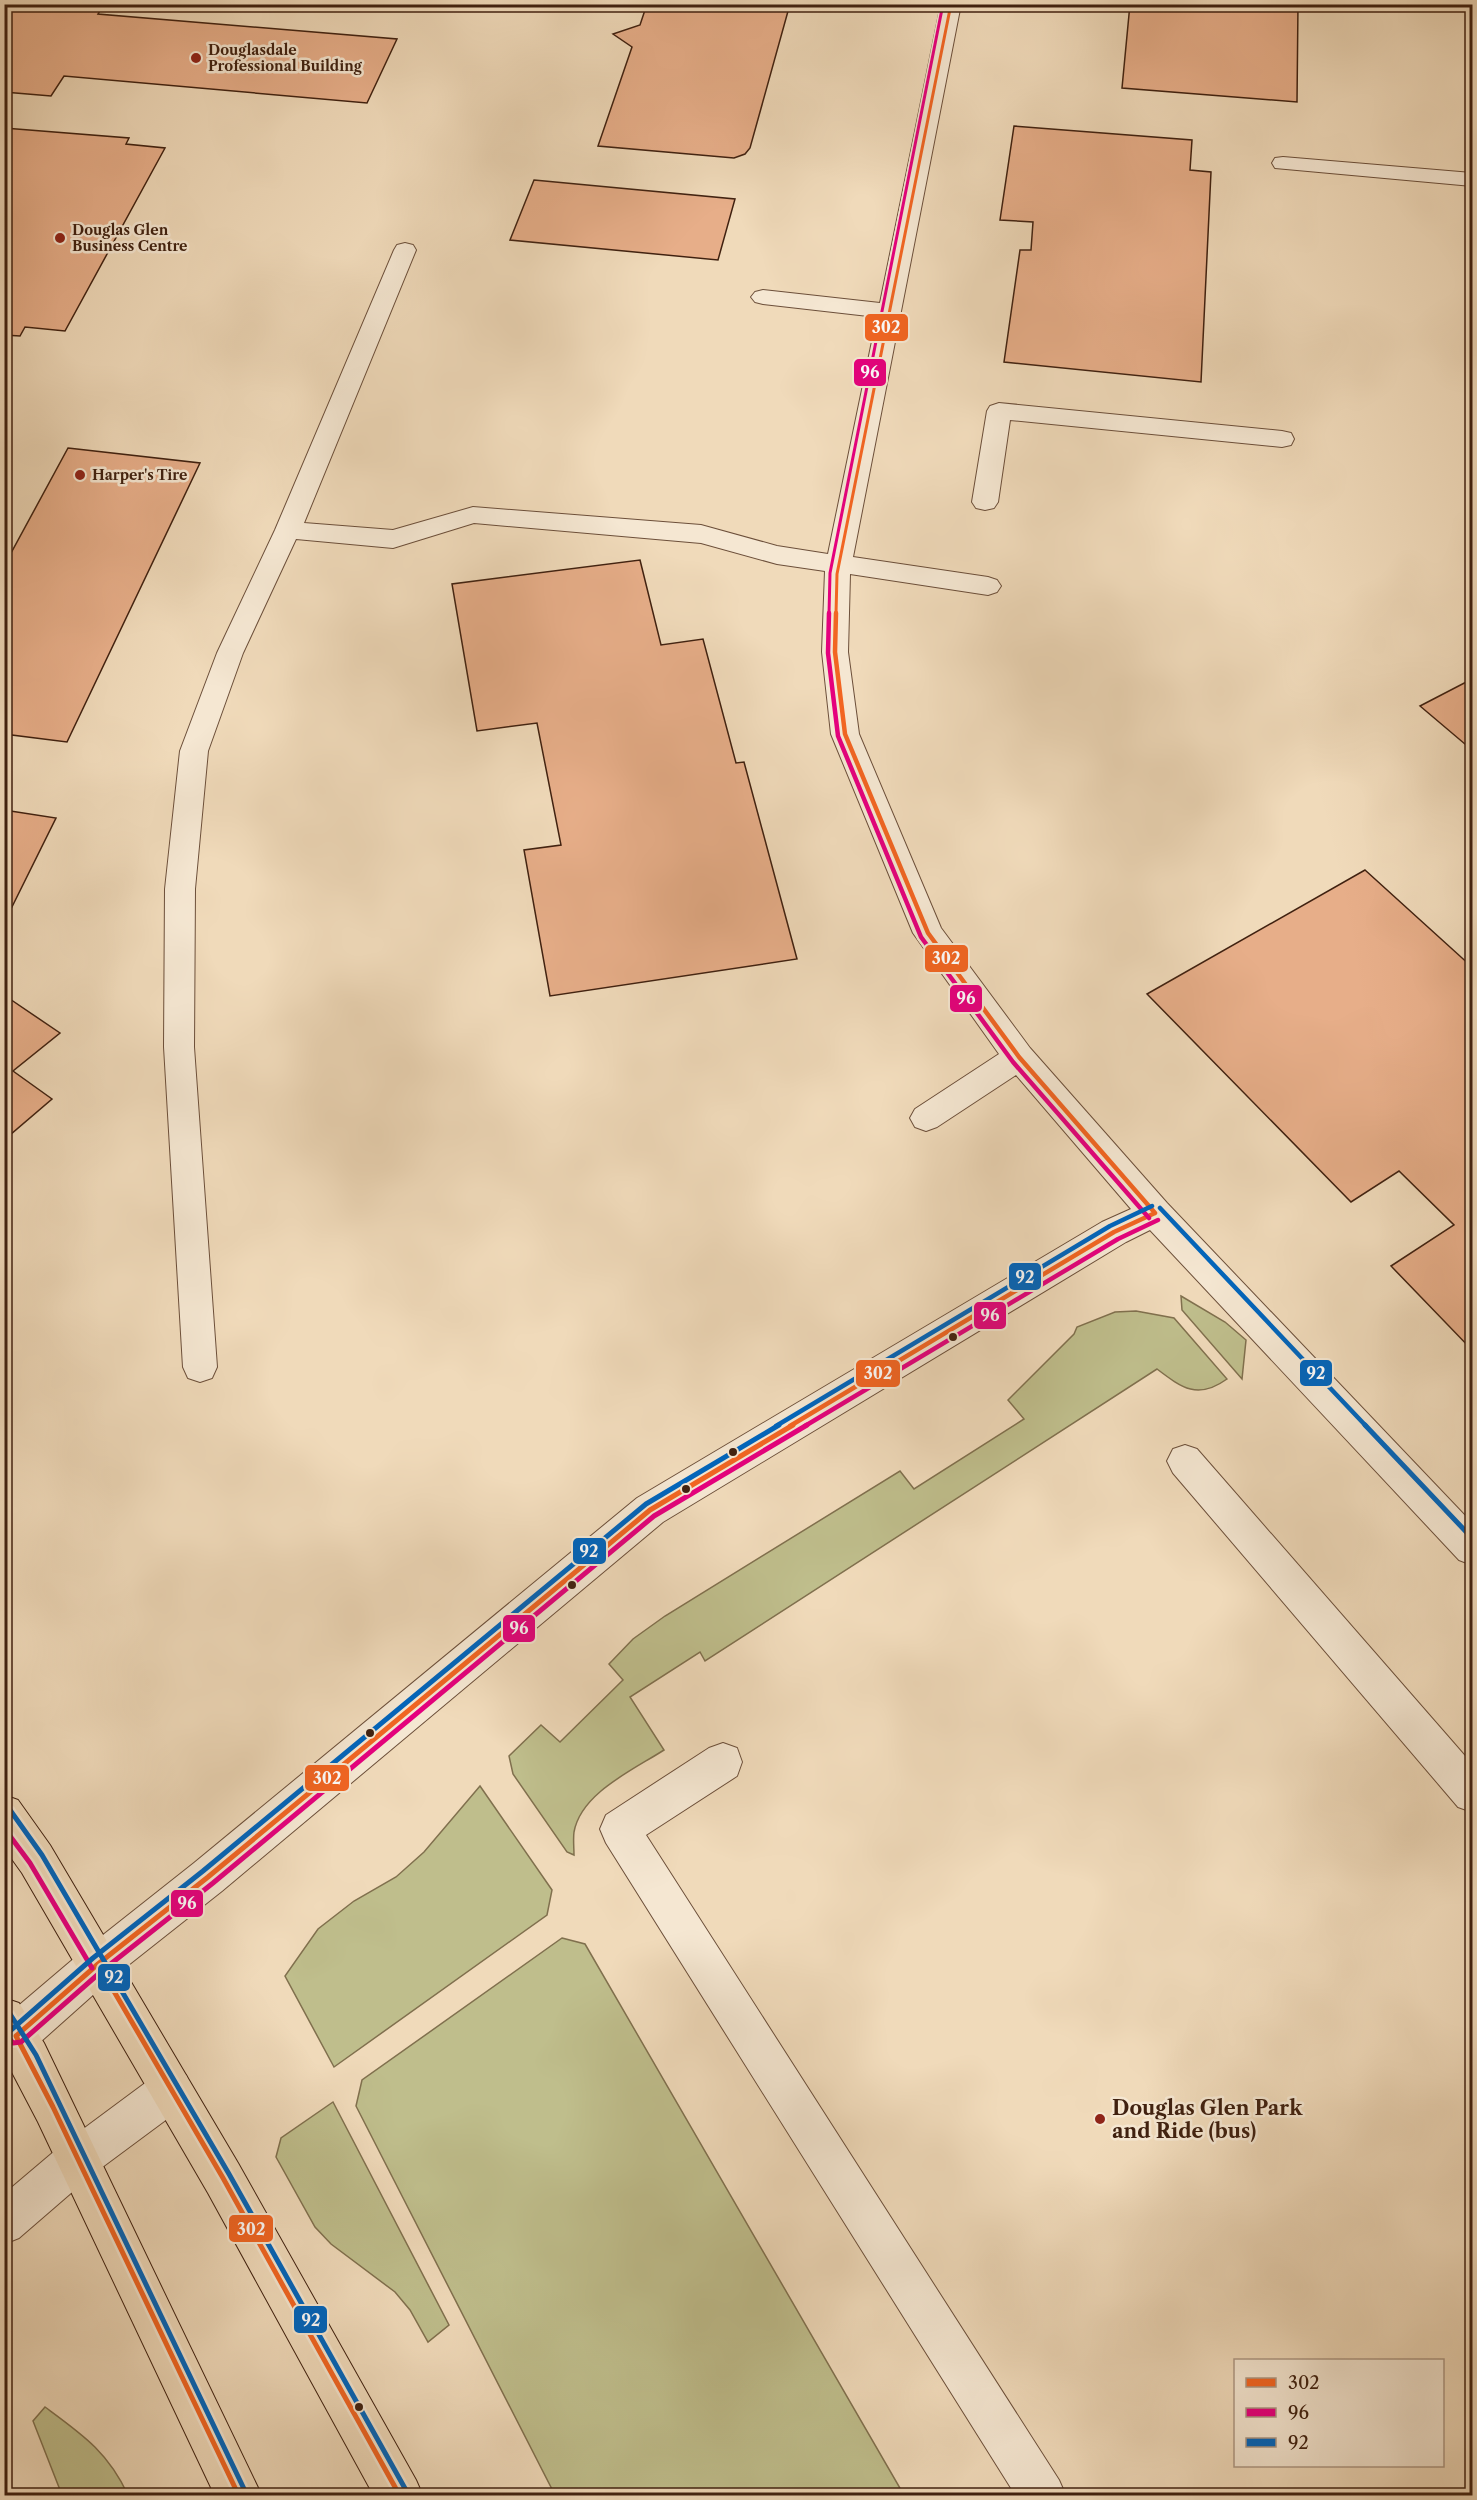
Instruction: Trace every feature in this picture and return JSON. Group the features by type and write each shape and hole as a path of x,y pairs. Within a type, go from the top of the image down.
{"main road":[{"path":"4,1814 36,1859 223,2178 400,2496"},
{"path":"8,2034 29,2058 239,2496"}],"street":[{"path":"951,4 839,562 835,652 845,734 928,933 1019,1056 1155,1213 1473,1548"},
{"path":"1282,163 1473,180"},
{"path":"200,1367 179,1047 180,889 194,751 230,653 288,530 405,250"},
{"path":"763,297 889,311"},
{"path":"985,502 999,411 1282,439"},
{"path":"288,530 393,539 473,515 701,534 777,555 839,562 988,586"},
{"path":"926,1118 1019,1056"},
{"path":"8,2034 208,1877 650,1510 1114,1232 1155,1213"},
{"path":"1185,1461 1473,1793"},
{"path":"723,1762 620,1829 1042,2496"},
{"path":"4,2223 78,2158 171,2090"}],"shaded area":[{"path":"1181,1296 1225,1322 1246,1340 1242,1379 1182,1310"},
{"path":"1136,1311 1174,1318 1227,1379 1207,1389 1190,1389 1174,1382 1157,1369 705,1661 700,1652 630,1697 664,1750 624,1774 597,1794 579,1818 574,1832 574,1855 567,1852 513,1774 509,1756 541,1725 560,1742 623,1680 609,1664 633,1639 665,1616 900,1471 914,1489 1024,1419 1008,1400 1074,1334 1077,1327 1115,1312"},
{"path":"480,1786 552,1890 547,1915 334,2067 285,1976 318,1929 354,1901 396,1877 424,1852"},
{"path":"562,1938 585,1944 904,2495 623,2496 622,2492 617,2496 555,2495 356,2106 362,2080"},
{"path":"333,2102 449,2325 428,2342 410,2310 395,2292 331,2244 315,2227 276,2157 281,2138"},
{"path":"45,2407 93,2445 112,2467 128,2495 62,2495 33,2421"}],"building":[{"name":"Douglasdale Professional Building","path":"4,4 104,4 98,14 397,39 367,103 64,76 51,96 4,92"},
{"path":"647,4 790,4 750,148 745,154 734,158 598,146 632,47 613,34 640,25"},
{"path":"1130,4 1298,4 1297,102 1122,88"},
{"path":"1014,126 1192,140 1190,170 1211,172 1201,382 1004,362 1020,250 1031,250 1033,222 1000,220"},
{"name":"Douglas Glen Business Centre","path":"4,128 129,138 126,144 165,148 65,331 25,327 20,336 4,335"},
{"path":"534,180 735,199 718,260 510,240"},
{"path":"68,448 200,463 67,742 4,734 4,566"},
{"path":"640,560 661,645 703,639 736,763 744,762 797,959 550,996 524,850 561,845 537,723 477,731 452,584"},
{"path":"1472,679 1472,750 1420,706"},
{"path":"4,810 56,818 4,923"},
{"path":"1365,870 1472,967 1472,1350 1391,1266 1454,1225 1399,1171 1351,1202 1147,994"},
{"path":"4,995 60,1033 13,1071 52,1099 4,1140"}],"transit line":[{"name":"96","path":"943,4 830,573 828,653 838,736 921,937 1013,1062 1149,1218"},
{"name":"302","path":"951,4 837,574 835,652 845,734 928,933 1019,1057 1155,1213"},
{"name":"92","path":"11,2030 93,1958 203,1871 646,1504 1110,1226 1152,1206"},
{"name":"92","path":"1160,1208 1472,1538"},
{"name":"302","path":"239,2496 53,2107 16,2036 98,1964 208,1877 650,1510 1114,1232 1155,1213"},
{"name":"96","path":"4,2032 13,2043 21,2042 103,1970 213,1883 654,1516 1118,1239 1158,1220"},
{"name":"92","path":"10,1810 42,1855 229,2174 407,2492"},
{"name":"96","path":"4,1828 30,1863 92,1968"},
{"name":"302","path":"98,1964 223,2178 400,2496"},
{"name":"92","path":"10,2014 36,2055 246,2493"}],"place":[{"name":"Douglasdale Professional Building","path":"196,58"},
{"name":"Douglas Glen Business Centre","path":"60,238"},
{"name":"Harper's Tire","path":"80,475"},
{"name":"Douglas Glen Park and Ride (bus)","path":"1100,2119"}]}
